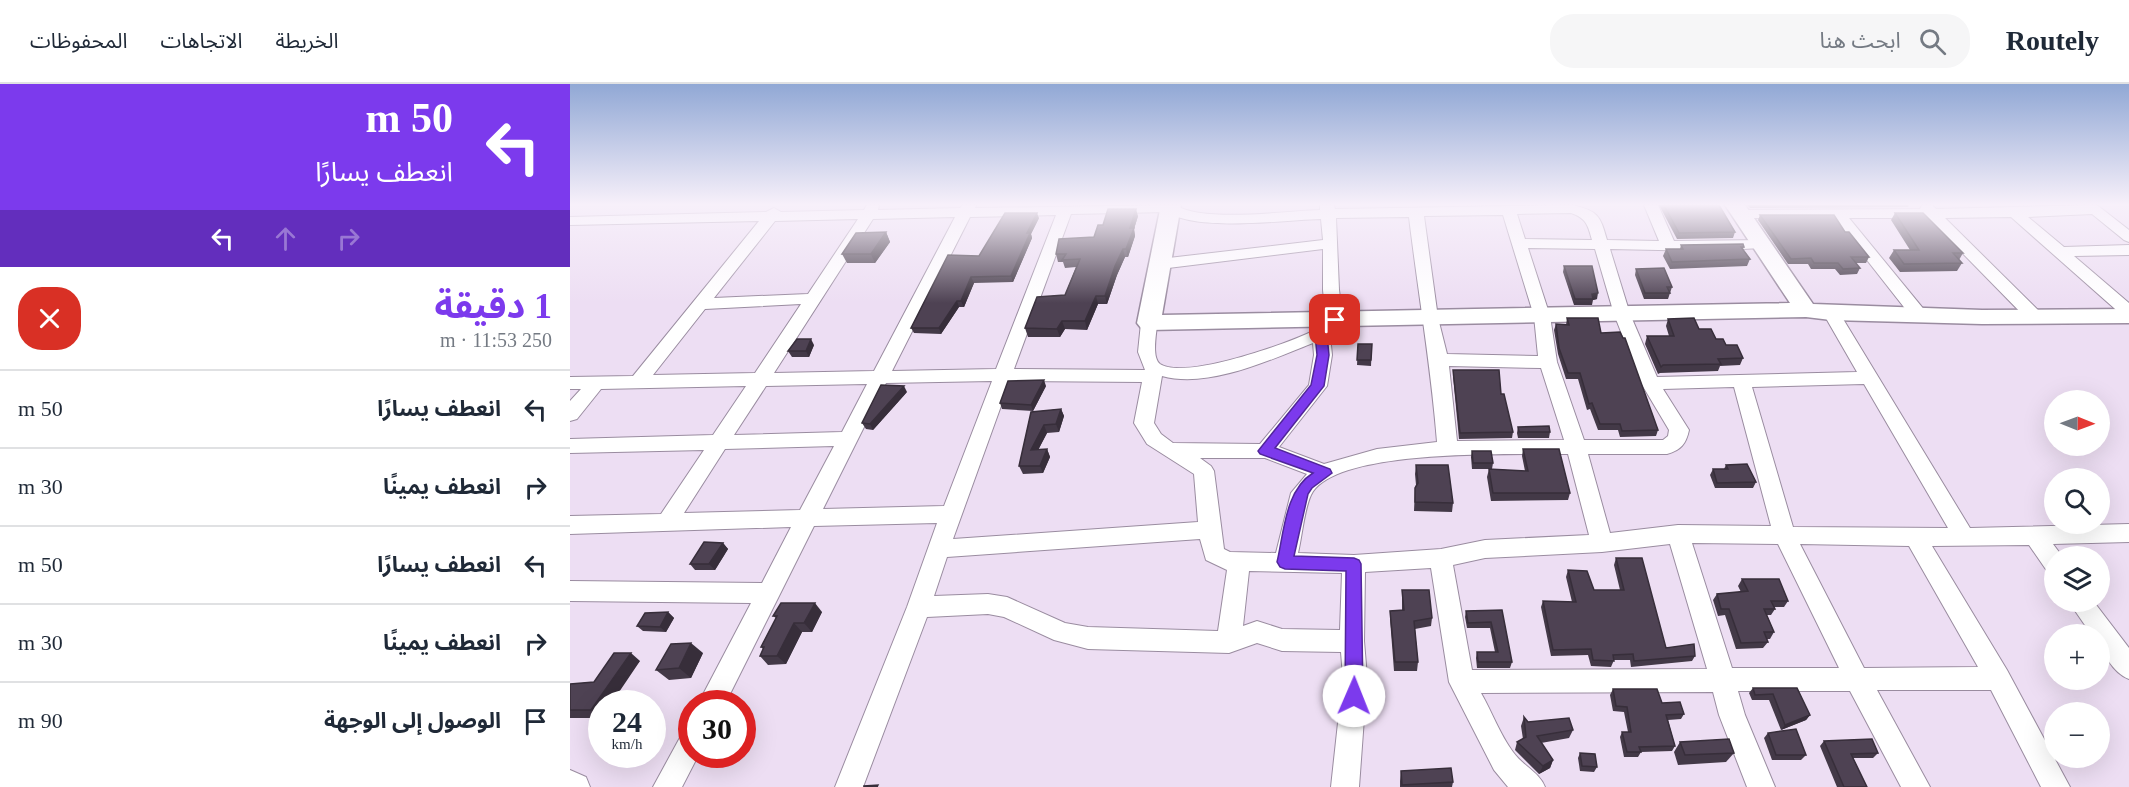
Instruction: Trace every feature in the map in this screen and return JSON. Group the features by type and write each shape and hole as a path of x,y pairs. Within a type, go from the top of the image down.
{"street":[{"path":"638,382 752,238"},
{"path":"667,522 853,238"},
{"path":"718,690 952,238"},
{"path":"849,787 919,607 951,514 1055,238"},
{"path":"1165,238 1149,323 1147,352 1152,372 1144,423 1146,431 1152,438 1204,471 1214,554 1227,561 1354,564 1442,558 1485,549 1602,543 1678,534 1714,533 1785,537 1964,537 2129,533"},
{"path":"1265,451 1318,386 1328,327 1331,290 1330,238"},
{"path":"1419,238 1430,318 1439,360 1448,449"},
{"path":"1518,238 1542,316 1548,362 1576,446 1602,543"},
{"path":"1285,562 1301,493 1307,484 1325,473 1378,455 1448,449 1576,446 1667,447 1677,440 1679,430 1650,383 1622,314 1599,238"},
{"path":"1665,238 1668,245"},
{"path":"1757,238 1806,310"},
{"path":"1857,238 1920,315"},
{"path":"1957,238 2035,317"},
{"path":"2044,238 2129,314"},
{"path":"1520,243 1668,245 1761,243"},
{"path":"1160,264 1331,244"},
{"path":"2060,252 2129,250"},
{"path":"699,304 812,299"},
{"path":"1149,323 1328,327 1430,318 1806,310 1830,313 2035,317 2129,314"},
{"path":"1830,313 1964,537"},
{"path":"570,383 880,379 1152,372 1176,374 1218,369 1294,345 1328,327"},
{"path":"1439,360 1548,362"},
{"path":"1650,383 1868,378"},
{"path":"1742,380 1785,537 1857,679 1916,787"},
{"path":"570,414 597,383"},
{"path":"570,446 849,439"},
{"path":"1170,450 1265,451 1325,473"},
{"path":"570,525 951,514"},
{"path":"939,549 1210,530"},
{"path":"1678,534 1723,680 1731,715 1761,787"},
{"path":"2035,536 2044,549"},
{"path":"1915,537 1998,678 2056,787"},
{"path":"1442,558 1462,682 1503,760 1517,777 1531,787"},
{"path":"1229,642 1239,561"},
{"path":"1345,787 1355,677 1352,641 1354,564"},
{"path":"570,591 769,593"},
{"path":"919,607 988,604 1007,607 1062,633 1088,638 1229,642 1257,632 1282,640 1352,641"},
{"path":"2089,612 2129,668"},
{"path":"1462,682 1998,678"},
{"path":"667,787 678,767"},
{"path":"570,784 576,787"}],"building":[{"path":"853,238 882,238 871,254 842,254"},
{"path":"990,238 1028,238 1011,276 971,277 961,301 957,301 939,328 911,328 948,255 979,256"},
{"path":"1130,238 1115,266 1105,296 1096,296 1085,321 1062,321 1057,329 1025,328 1037,297 1065,295 1080,259 1062,260 1066,254 1056,254 1059,239"},
{"path":"1776,238 1854,238 1869,257 1851,257 1860,268 1843,269 1838,263 1814,263 1811,258 1791,259"},
{"path":"1911,238 1948,238 1963,253 1953,253 1962,263 1904,264 1894,250 1919,250"},
{"path":"1743,244 1744,247 1741,247 1750,259 1672,262 1666,249 1683,249 1681,245"},
{"path":"1564,266 1592,266 1598,293 1592,294 1593,299 1575,299"},
{"path":"1664,268 1672,287 1667,287 1670,293 1645,293 1636,269"},
{"path":"1567,318 1598,318 1601,333 1620,332 1625,338 1658,430 1622,431 1620,424 1600,424 1592,403 1589,404 1580,373 1568,373 1559,348 1556,324 1569,325"},
{"path":"1694,318 1699,329 1711,329 1716,339 1723,339 1726,345 1737,345 1743,358 1718,359 1721,364 1663,365 1661,367 1647,336 1674,336 1668,319"},
{"path":"797,339 811,339 806,351 788,351"},
{"path":"1358,344 1372,344 1371,360 1357,360"},
{"path":"1453,370 1499,370 1501,394 1504,394 1513,432 1460,433"},
{"path":"1044,380 1031,405 1000,403 1008,381"},
{"path":"881,385 904,386 870,424 862,423"},
{"path":"1061,409 1056,424 1044,425 1031,450 1047,449 1040,466 1019,466 1031,412"},
{"path":"1549,426 1550,432 1519,432 1518,427"},
{"path":"1523,449 1559,449 1570,493 1493,493 1489,469 1528,471"},
{"path":"1472,451 1491,451 1493,463 1473,463"},
{"path":"1747,464 1756,482 1717,483 1713,469 1728,469 1726,465"},
{"path":"1416,465 1448,465 1453,503 1415,502 1415,488 1418,483"},
{"path":"704,542 723,543 709,564 690,564"},
{"path":"1616,558 1642,558 1666,648 1694,644 1695,656 1634,661 1633,654 1613,655 1614,661 1593,660 1591,649 1553,650 1543,601 1576,602 1568,570 1587,571 1594,590 1624,590"},
{"path":"1742,579 1779,579 1788,601 1771,601 1775,609 1764,609 1774,632 1764,632 1768,642 1741,643 1729,609 1721,609 1717,594 1748,591"},
{"path":"1402,590 1429,590 1432,618 1414,621 1418,662 1395,662 1390,611 1404,610"},
{"path":"781,603 815,603 804,623 794,623 777,656 760,656 764,647 761,647 777,616 773,616"},
{"path":"1502,610 1512,662 1478,662 1477,652 1498,652 1491,622 1468,623 1466,611"},
{"path":"668,612 660,627 637,626 645,613"},
{"path":"691,643 679,668 656,670 671,644"},
{"path":"614,653 631,653 605,690 588,690 588,710 570,710 570,684 594,682"},
{"path":"1753,688 1797,688 1810,715 1785,725 1773,694 1755,695"},
{"path":"1613,689 1657,689 1662,703 1680,702 1684,714 1666,715 1675,746 1639,747 1641,752 1627,752 1622,732 1631,732 1627,707 1616,706"},
{"path":"1524,717 1528,722 1569,718 1573,730 1537,736 1553,760 1543,766 1517,742 1526,737"},
{"path":"1796,729 1806,755 1776,755 1768,733"},
{"path":"1729,739 1734,753 1685,755 1680,742"},
{"path":"1872,739 1878,753 1851,754 1867,787 1844,787 1824,741"},
{"path":"1580,753 1595,754 1597,767 1582,766"},
{"path":"1451,768 1453,782 1402,785 1401,771"}],"route":[{"path":"1335,320 1321,334 1323,355 1318,386 1265,451 1325,473 1307,484 1301,493 1285,562 1354,564 1352,641 1354,696"}]}
